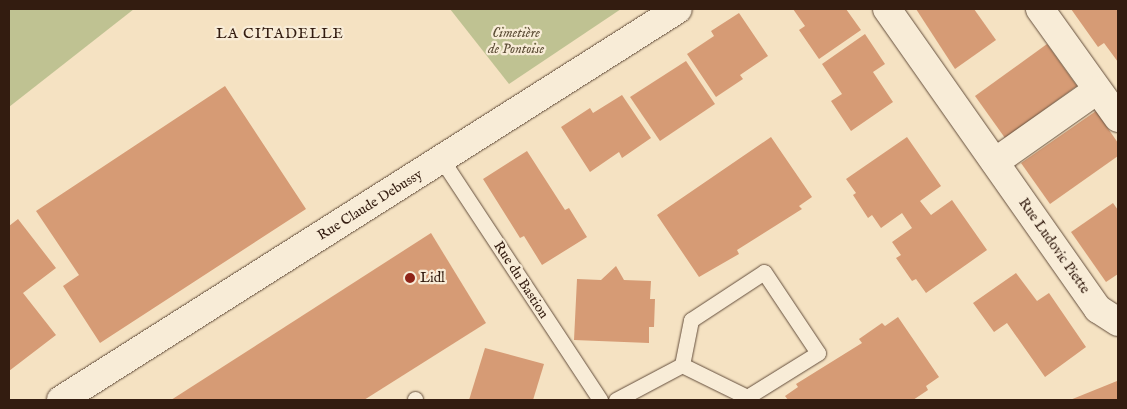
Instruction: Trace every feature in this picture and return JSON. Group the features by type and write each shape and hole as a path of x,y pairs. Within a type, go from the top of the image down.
{"street":[{"name":"Rue Claude Debussy","path":"61,400 678,9"},
{"name":"Rue Ludovic Piette","path":"887,9 1098,309 1118,322"},
{"path":"1040,9 1118,118"},
{"path":"995,162 1097,90"}],"lane":[{"name":"Rue du Bastion","path":"442,160 600,400"},
{"path":"764,272 818,353 747,397 682,365 691,320 764,272"},
{"path":"616,400 682,365"}],"green space":[{"path":"9,9 134,9 9,107"},
{"name":"Cimetière de Pontoise","path":"450,9 621,9 509,84"}],"building":[{"path":"793,9 846,9 861,30 819,59 799,30 805,26"},
{"path":"916,9 974,9 996,40 955,69"},
{"path":"1071,9 1118,9 1118,62 1104,43 1098,47"},
{"path":"739,13 768,56 740,75 743,79 716,97 687,54 714,36 711,31"},
{"path":"865,34 885,64 873,72 893,102 851,131 831,101 842,94 822,64"},
{"path":"1047,44 1077,86 1005,138 975,96"},
{"path":"686,61 715,104 660,141 630,97"},
{"path":"225,86 306,209 100,343 63,286 79,275 36,211"},
{"path":"622,95 651,138 622,158 619,152 590,172 561,127 590,108 593,113"},
{"path":"1096,111 1118,143 1118,156 1050,204 1021,163"},
{"path":"771,137 812,197 799,206 802,209 737,250 739,254 699,277 657,215"},
{"path":"907,137 941,186 920,201 931,215 952,200 987,250 926,293 916,279 912,281 896,258 901,255 892,242 912,228 902,213 881,228 872,215 868,218 853,195 856,193 846,179"},
{"path":"527,151 565,210 569,208 587,237 542,265 524,236 520,238 483,179"},
{"path":"1113,203 1118,210 1118,274 1106,282 1071,232"},
{"path":"18,219 56,268 23,293 56,335 9,371 9,226"},
{"name":"Lidl","path":"431,233 486,323 364,400 171,400"},
{"path":"616,266 624,280 651,281 650,299 655,299 654,327 649,327 649,343 574,340 577,279 601,280"},
{"path":"1016,273 1037,301 1049,293 1086,347 1045,377 1007,323 994,332 973,303"},
{"path":"898,317 939,377 926,386 928,390 913,400 788,400 785,396 798,387 796,384 862,343 859,339 882,323 885,326"},
{"path":"485,348 544,364 533,400 469,400"},
{"path":"1117,381 1118,400 1070,400"}],"place":[{"name":"Lidl","path":"410,278"}],"district":[{"name":"LA CITADELLE","path":"280,34"}]}
